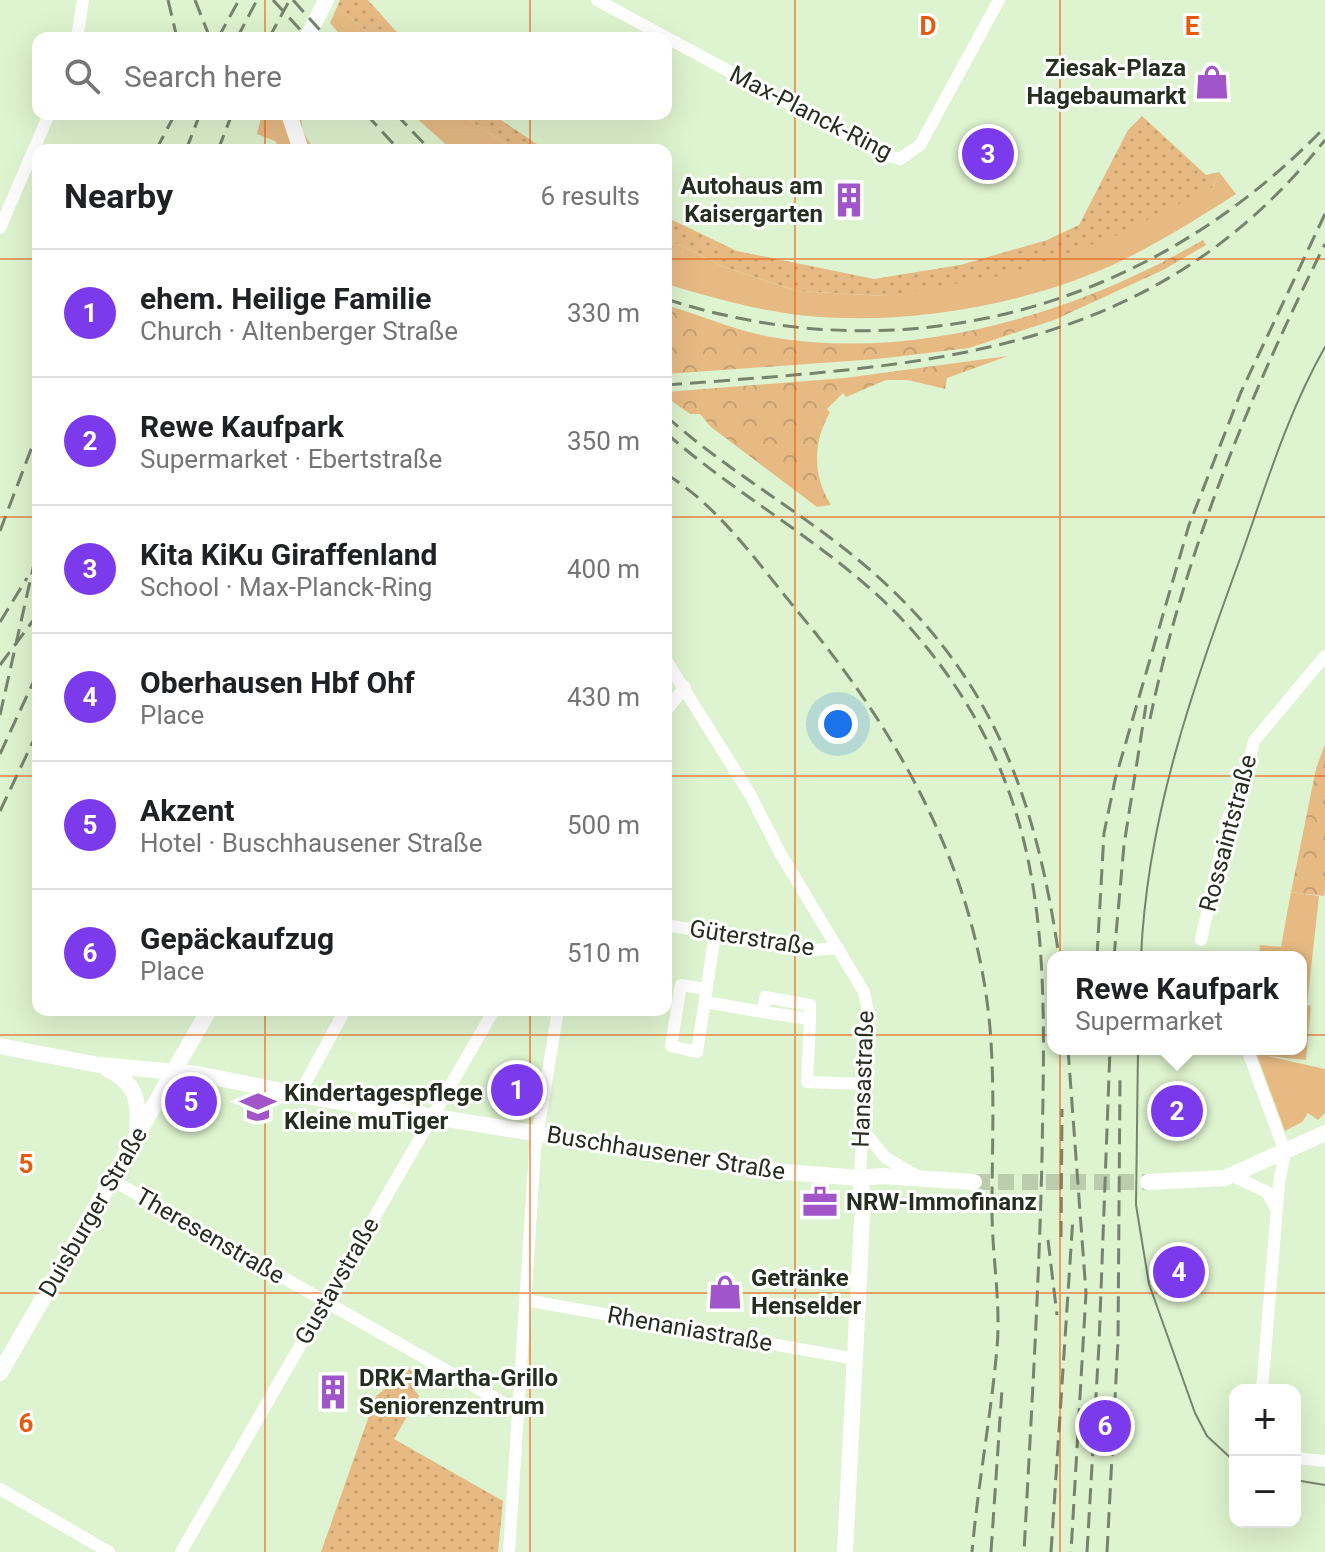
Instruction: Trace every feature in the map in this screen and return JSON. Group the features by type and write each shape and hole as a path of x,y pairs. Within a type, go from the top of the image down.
{"main road":[{"path":"310,32 326,1"},
{"path":"291,120 299,144"},
{"name":"Duisburger Straße","path":"0,1373 205,1016"},
{"name":"Buschhausener Straße","path":"0,1046 99,1065 198,1074 770,1171 974,1182"},
{"path":"99,1065 124,1077 134,1091 138,1103 135,1138"},
{"path":"1148,1182 1210,1181 1233,1176 1325,1133"},
{"name":"Hansastraße","path":"845,1552 863,1200 860,1178"}],"street":[{"path":"78,32 83,0"},
{"name":"Max-Planck-Ring","path":"597,0 657,32"},
{"name":"Max-Planck-Ring","path":"672,40 895,159 908,157 920,145 999,0"},
{"path":"36,144 46,120"},
{"path":"0,228 32,154"},
{"name":"Rossaintstraße","path":"1201,940 1229,815 1239,803 1251,746 1325,656"},
{"name":"Hansastraße","path":"672,669 866,998 860,1178"},
{"path":"672,703 685,687"},
{"name":"Güterstraße","path":"672,926 813,950 838,948"},
{"path":"715,934 705,995 697,1052 671,1046 681,985 705,995 763,1012 810,1019 807,1082 865,1084"},
{"path":"300,1093 342,1016"},
{"name":"Gustavstraße","path":"181,1552 490,1016"},
{"path":"509,1552 537,1133 557,1016"},
{"path":"1249,1055 1285,1152 1276,1214 1262,1384"},
{"path":"861,1128 886,1158 920,1178"},
{"path":"1233,1176 1267,1192 1276,1214"},
{"name":"Theresenstraße","path":"112,1180 507,1405 518,1407"},
{"name":"Rhenaniastraße","path":"525,1300 856,1359"},
{"path":"1301,1459 1325,1461"},
{"path":"0,1489 109,1552"}],"green space":[{"path":"340,0 368,0 397,32 368,32 337,7"},
{"path":"337,7 368,32 338,32 330,23"},
{"path":"1142,116 1206,175 1219,172 1213,187 1117,235 1012,274 884,296 797,291 724,267 672,241 672,220 737,251 874,279 960,265 1047,240 1079,225 1128,130"},
{"path":"260,120 301,120 302,130 310,144 277,144 257,134"},
{"path":"419,120 469,120 506,144 445,144"},
{"path":"469,120 501,120 537,144 506,144"},
{"path":"1219,172 1236,194 1125,259 1044,291 953,311 860,318 815,317 746,306 672,286 672,241 724,267 797,291 884,296 1213,187"},
{"path":"1203,240 1206,245 1163,270 1054,320 969,348 877,359 672,374 672,307 771,337 826,343 882,343 939,337 994,325 1049,309 1154,266"},
{"path":"1008,356 947,378 945,389 908,380 886,380 846,397 843,393 827,409 830,412 818,447 820,482 831,505 817,507 711,427 700,414 690,414 672,401 672,392 845,378"},
{"path":"1325,744 1324,896 1291,892 1316,769"},
{"path":"1291,892 1319,896 1307,1005 1307,951 1260,951 1260,945 1281,947"},
{"path":"1307,1005 1311,1006 1307,1049"},
{"path":"1257,1055 1306,1055 1306,1060 1267,1056 1325,1069 1325,1113 1318,1120 1308,1113 1302,1122 1285,1131"},
{"path":"407,1368 421,1376 413,1388 419,1396 394,1439 503,1501 498,1552 321,1552 376,1396 386,1388 395,1388"}],"tunnel":[{"path":"974,1182 1148,1182"}],"tram line":[{"path":"1141,951 1152,853 1175,753 1278,449 1325,347"},
{"path":"1138,1055 1136,1205 1149,1284 1195,1413 1207,1436 1229,1456"},
{"path":"1301,1481 1325,1485"}],"railway":[{"path":"168,0 176,32"},
{"path":"195,0 208,32"},
{"path":"221,32 239,0"},
{"path":"240,32 257,0"},
{"path":"273,0 302,32"},
{"path":"293,0 322,32"},
{"path":"272,32 288,3"},
{"path":"159,144 172,120"},
{"path":"188,144 198,120"},
{"path":"220,144 230,120"},
{"path":"372,120 394,144"},
{"path":"402,120 424,144"},
{"path":"672,300 756,321 846,330 934,327 1020,310 1103,282 1182,241 1257,190 1325,127"},
{"path":"672,385 853,369 942,357 1027,338 1108,309 1184,268 1257,213 1325,140"},
{"path":"1097,951 1104,833 1115,780 1189,525 1241,392 1325,214"},
{"path":"1150,719 1181,596 1222,476 1245,417 1325,244"},
{"path":"672,421 712,454 856,558 902,600 940,643 972,688 998,736 1019,787 1036,840 1058,951"},
{"path":"672,438 865,584 923,643 966,703 998,763 1019,825 1033,887 1043,1017 1039,1256 1024,1552"},
{"path":"0,531 32,447"},
{"path":"672,478 704,503 738,538 869,706 927,806 950,859 968,913 982,970 990,1028 992,1227 998,1314 997,1348 972,1552"},
{"path":"0,715 32,573"},
{"path":"0,622 27,578"},
{"path":"0,665 32,622"},
{"path":"0,754 32,685"},
{"path":"1115,951 1124,845 1146,705"},
{"path":"0,811 32,744"},
{"path":"1068,1055 1086,1293 1071,1552"},
{"path":"1087,1552 1099,1344 1110,1055"},
{"path":"1107,1552 1118,1341 1120,1077"},
{"path":"1061,1237 1062,1109"},
{"path":"1051,1552 1073,1217"},
{"path":"1048,1240 1057,1315"},
{"path":"991,1552 1002,1389"}],"place":[{"name":"Ziesak-Plaza Hagebaumarkt","path":"1212,82"},
{"name":"Kita KiKu Giraffenland","path":"988,154"},
{"name":"Autohaus am Kaisergarten","path":"849,200"},
{"name":"ehem. Heilige Familie","path":"517,1090"},
{"name":"Akzent","path":"191,1102"},
{"name":"Kindertagespflege Kleine muTiger","path":"258,1107"},
{"name":"Rewe Kaufpark","path":"1177,1111"},
{"name":"NRW-Immofinanz","path":"820,1202"},
{"name":"Oberhausen Hbf Ohf","path":"1179,1272"},
{"name":"Getränke Henselder","path":"725,1292"},
{"name":"DRK-Martha-Grillo Seniorenzentrum","path":"333,1392"},
{"name":"Gepäckaufzug","path":"1105,1426"}]}
